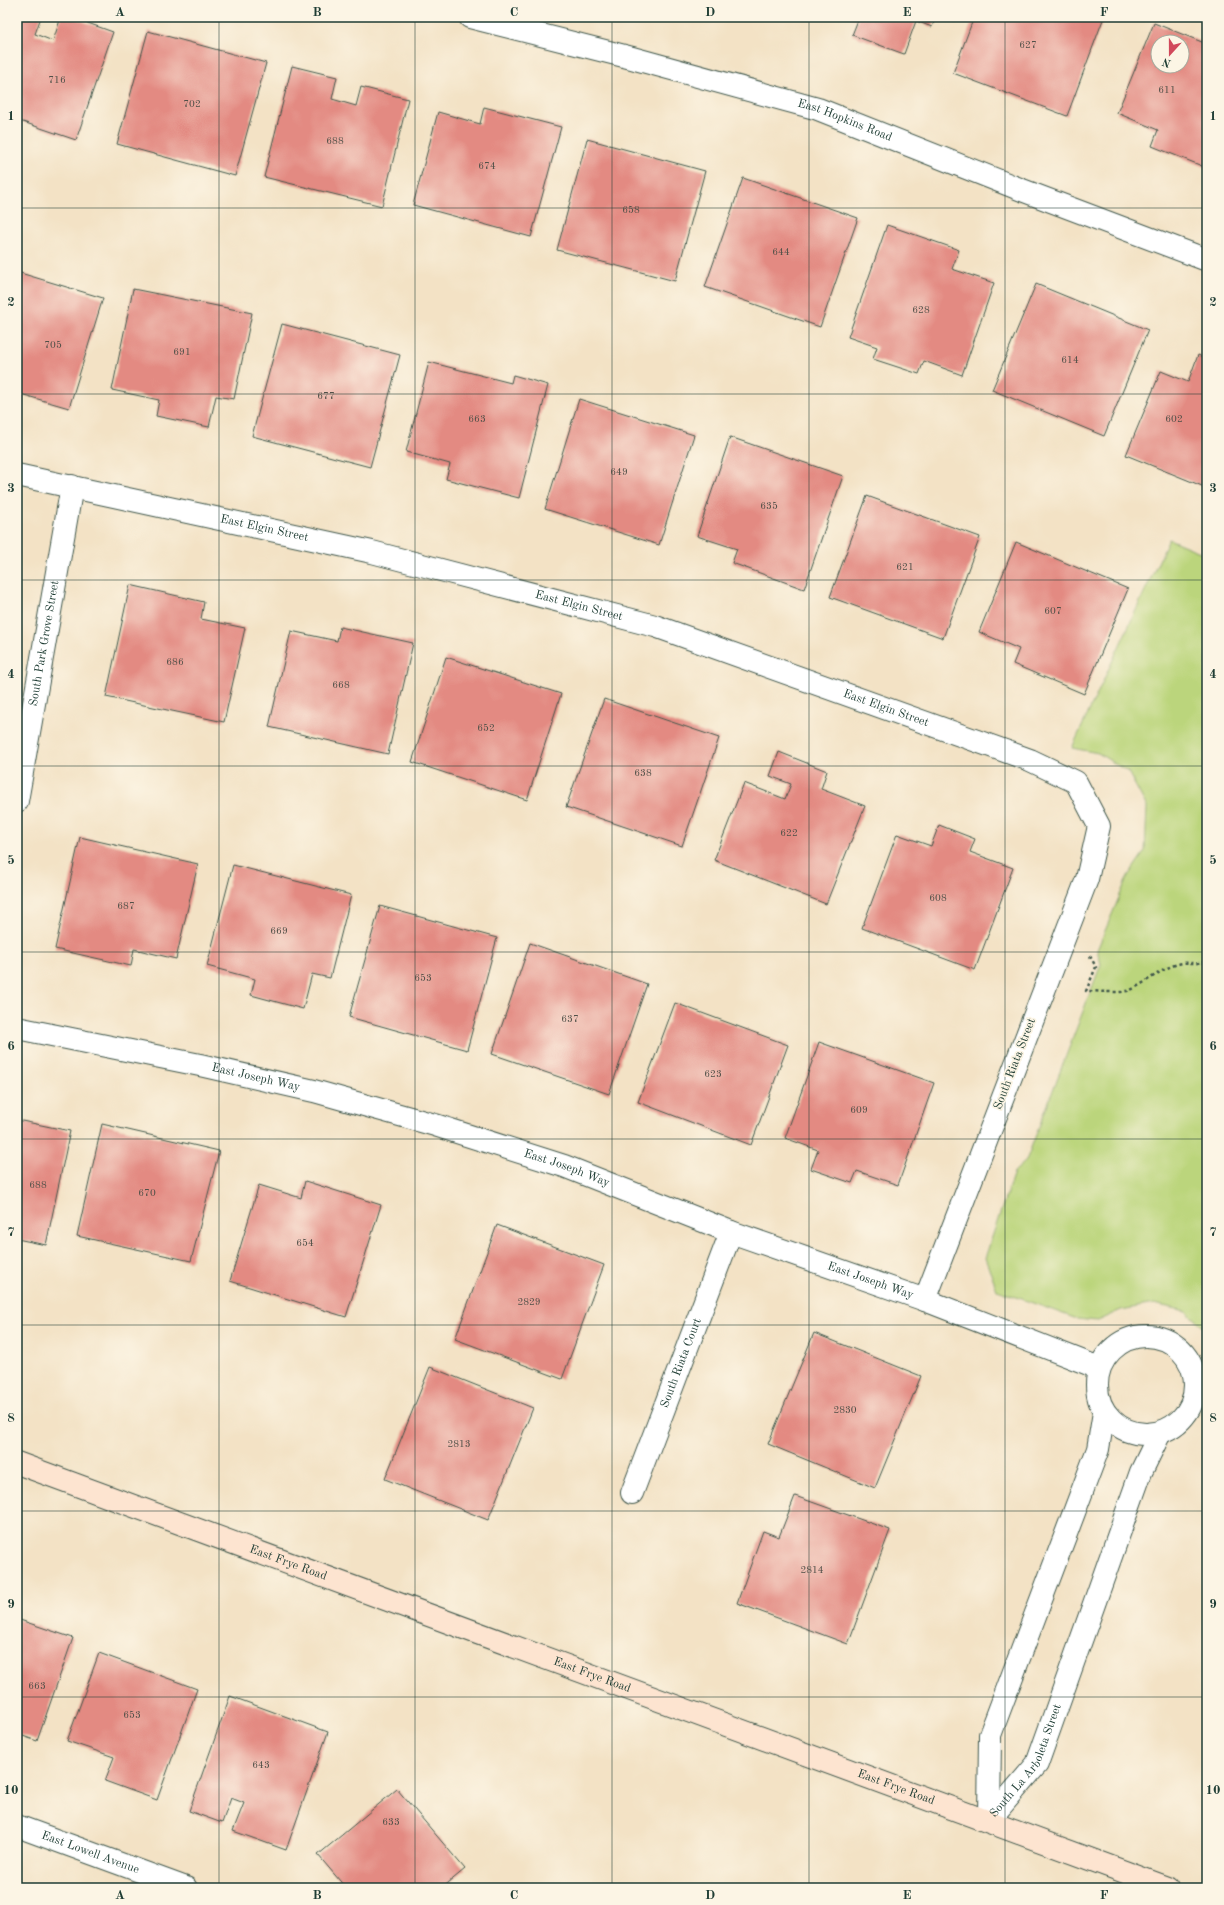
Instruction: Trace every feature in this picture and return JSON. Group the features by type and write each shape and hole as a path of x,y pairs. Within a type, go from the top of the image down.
{"street":[{"name":"East Hopkins Road","path":"470,17 632,58 818,109 1022,190 1207,260"},
{"name":"East Elgin Street","path":"17,475 372,552 655,626 1030,760 1076,782 1099,826"},
{"name":"South Park Grove Street","path":"17,801 72,486"},
{"name":"South Riata Street","path":"925,1300 1086,879 1099,826"},
{"name":"East Joseph Way","path":"17,1028 200,1065 314,1091 435,1124 564,1166 731,1232 925,1300 1099,1368"},
{"name":"South Riata Court","path":"632,1493 731,1232"},
{"path":"1141,1335 1155,1336 1169,1340 1180,1348 1191,1366 1200,1404 1174,1426 1160,1433 1143,1434 1128,1431 1115,1423 1104,1412 1098,1398 1096,1383 1099,1368 1106,1355 1115,1345 1128,1338 1141,1335"},
{"name":"South La Arboleta Street","path":"989,1820 990,1735 1098,1449 1104,1412"},
{"name":"South La Arboleta Street","path":"989,1820 1037,1764 1140,1472 1160,1433"},
{"name":"East Frye Road","path":"17,1463 989,1820 1168,1888"},
{"name":"East Lowell Avenue","path":"17,1826 186,1888"}],"path":[{"path":"1061,944 1090,956 1096,967 1086,991 1129,991 1164,970 1182,963 1196,965 1207,961"}],"green space":[{"path":"1169,539 1207,555 1207,1329 1186,1311 1154,1304 1121,1310 1097,1321 1077,1319 997,1290 985,1258 1014,1172 1026,1161 1101,964 1097,950 1128,876 1145,851 1147,807 1128,772 1098,753 1072,748"}],"building":[{"path":"17,17 41,17 35,34 53,41 61,17 71,17 113,32 76,140 17,120"},
{"path":"850,17 936,17 932,27 916,21 904,54 852,35 858,20"},
{"path":"974,17 1104,17 1067,116 953,73"},
{"path":"1154,23 1182,34 1150,34 1150,74 1190,74 1190,37 1207,44 1207,168 1152,146 1158,130 1117,113"},
{"path":"148,31 266,63 235,176 117,144"},
{"path":"292,66 337,77 332,99 356,106 361,87 408,99 382,206 264,177"},
{"path":"484,107 561,127 531,237 413,205 438,112 480,124"},
{"path":"587,139 705,171 675,281 557,250"},
{"path":"743,178 858,218 820,327 705,287"},
{"path":"887,225 959,250 952,269 994,283 962,375 924,361 919,374 873,359 877,347 848,337"},
{"path":"17,272 103,298 69,408 17,393"},
{"path":"1036,284 1148,330 1104,436 992,390"},
{"path":"133,289 252,313 234,399 216,396 209,427 156,416 159,400 112,390"},
{"path":"282,324 400,355 370,467 252,436"},
{"path":"1198,355 1207,359 1207,488 1126,455 1161,371 1188,382"},
{"path":"429,362 511,383 513,375 548,385 519,498 446,479 450,464 406,452"},
{"path":"579,399 694,435 659,545 545,509"},
{"path":"730,437 843,476 804,589 732,563 737,549 697,536"},
{"path":"867,496 980,537 943,638 830,597"},
{"path":"1016,542 1128,589 1084,694 1013,664 1019,649 979,632"},
{"path":"130,585 204,602 201,619 245,628 224,722 106,697"},
{"path":"340,627 413,643 388,754 269,727 291,631 337,641"},
{"path":"446,657 561,694 527,800 412,762"},
{"path":"604,699 719,738 682,846 566,807"},
{"path":"779,752 827,771 821,789 865,806 826,904 714,860 744,783 785,799 791,784 770,776"},
{"path":"939,825 975,839 970,852 1013,868 975,970 862,928 897,834 931,846"},
{"path":"80,837 198,864 176,959 134,949 131,966 55,949"},
{"path":"233,865 351,895 330,978 312,974 303,1009 251,995 255,979 207,966"},
{"path":"380,906 497,938 467,1050 349,1017"},
{"path":"530,943 647,984 609,1094 492,1054"},
{"path":"675,1003 788,1045 751,1145 638,1102"},
{"path":"819,1042 934,1083 898,1185 857,1171 852,1183 811,1169 818,1150 785,1138"},
{"path":"17,1120 70,1131 46,1245 17,1239"},
{"path":"102,1124 219,1151 191,1261 77,1236"},
{"path":"305,1181 381,1205 346,1317 230,1281 259,1185 301,1198"},
{"path":"497,1225 604,1265 562,1379 455,1339"},
{"path":"814,1333 921,1376 875,1488 768,1444"},
{"path":"430,1367 533,1408 488,1520 385,1479"},
{"path":"795,1496 890,1530 848,1644 737,1603 763,1531 779,1537"},
{"path":"17,1619 73,1638 37,1741 17,1734"},
{"path":"99,1653 197,1689 157,1800 105,1781 114,1757 67,1741"},
{"path":"230,1696 328,1732 286,1850 233,1831 244,1803 231,1798 222,1823 189,1811"},
{"path":"397,1789 465,1869 442,1888 346,1888 318,1855"}]}
